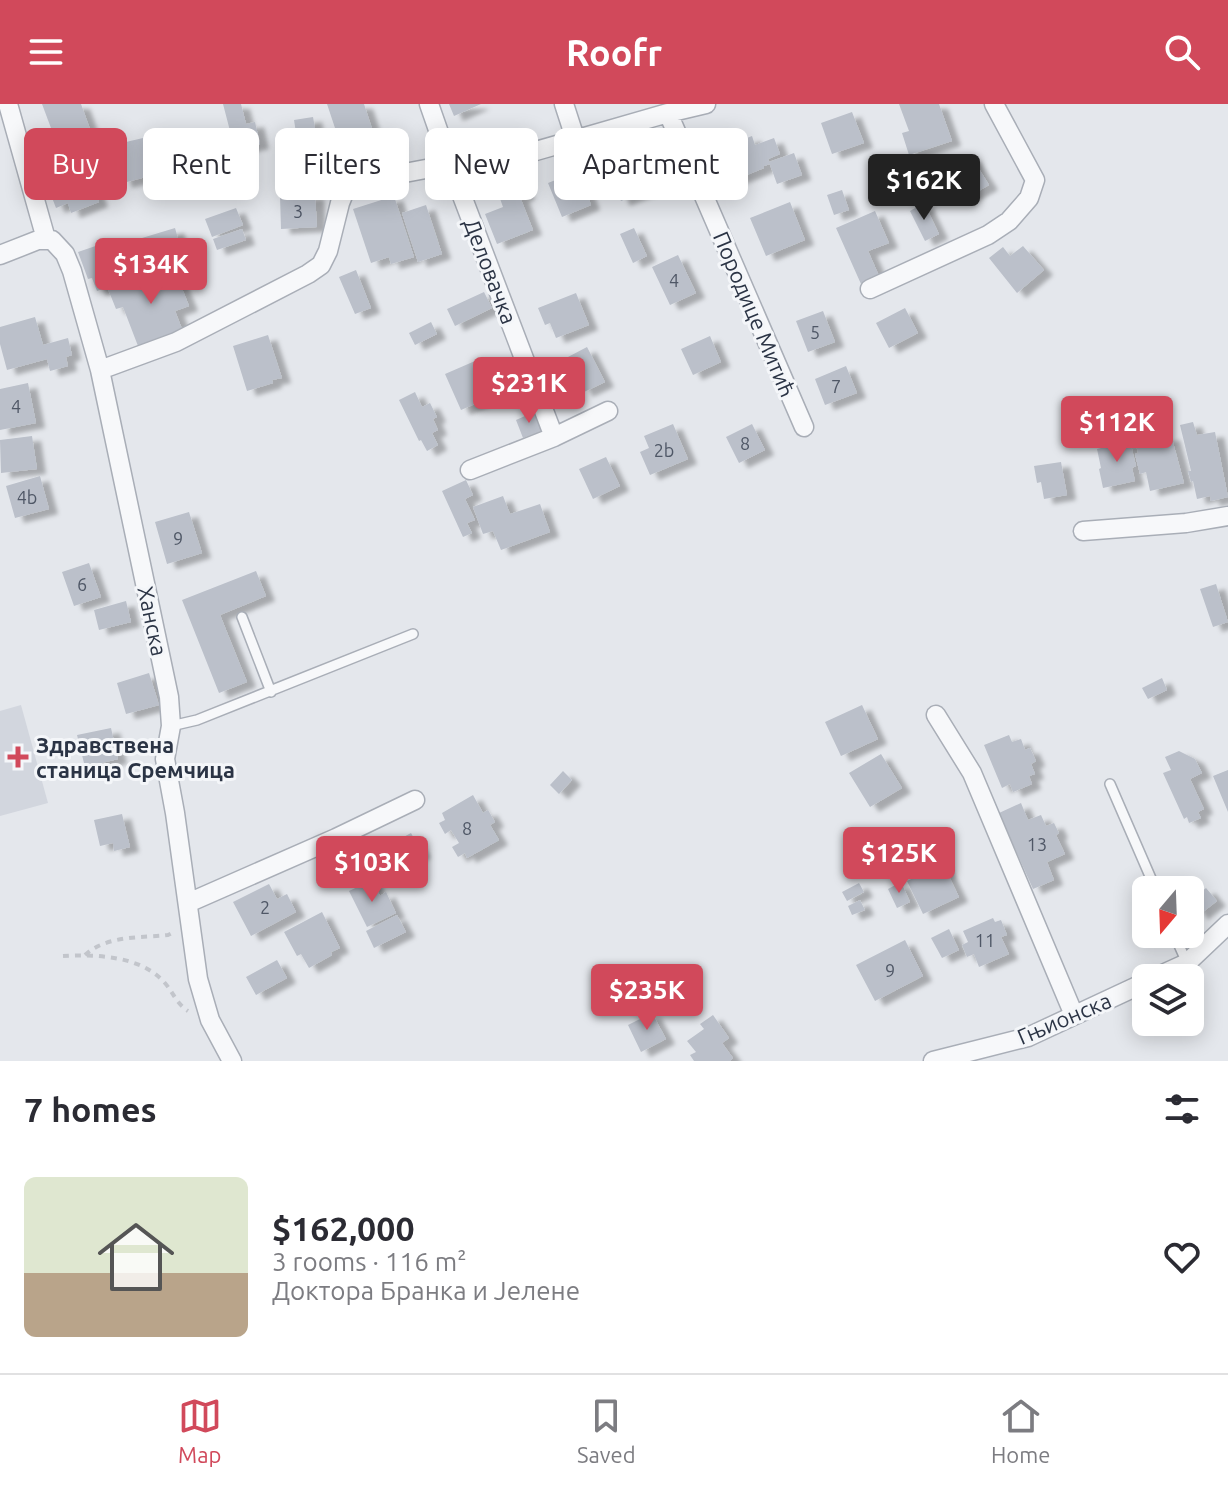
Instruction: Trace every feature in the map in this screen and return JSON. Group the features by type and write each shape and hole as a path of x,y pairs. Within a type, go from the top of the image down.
{"street":[{"path":"0,255 46,239 8,104"},
{"name":"Деловачка","path":"429,104 437,128"},
{"path":"564,104 572,128"},
{"path":"619,128 706,104"},
{"path":"870,289 988,235 1009,221 1029,198 1035,180 994,104"},
{"name":"Породице Митић","path":"668,113 804,427"},
{"path":"100,370 176,342 308,274 321,265 328,251 340,203 350,186 425,169"},
{"name":"Деловачка","path":"464,200 554,437"},
{"name":"Ханска","path":"46,239 57,245 69,263 100,370 169,697 171,726 165,759 198,979 210,1020 232,1061"},
{"path":"470,470 554,437 608,411"},
{"path":"1083,531 1186,523 1228,516"},
{"path":"936,715 972,773 1074,1015"},
{"path":"188,903 415,800"},
{"path":"1187,963 1228,924"},
{"name":"Гњионска","path":"933,1061 1028,1037 1132,988"}],"lane":[{"path":"242,617 271,692"},
{"path":"171,726 197,720 271,692 413,634"},
{"path":"1110,784 1150,876"},
{"path":"1180,948 1187,963"}],"path":[{"path":"85,955 104,942 168,935 191,925"},
{"path":"63,956 85,955 139,964 155,973 166,984 176,1002 186,1010 210,1020"}],"shaded area":[{"name":"Здравствена станица Сремчица","path":"21,705 48,803 0,816 0,711"}],"building":[{"path":"42,104 81,104 90,128 51,128"},
{"path":"223,104 241,104 246,124 255,122 256,128 229,128"},
{"path":"327,104 364,104 372,128 335,128"},
{"path":"449,104 481,104 454,116"},
{"path":"899,104 939,104 952,141 909,155 902,133 909,131"},
{"path":"852,112 864,143 832,154 821,123"},
{"path":"313,117 315,128 295,128 294,120"},
{"path":"752,136 755,145 774,138 780,154 768,159 770,164 764,168 748,175 748,138"},
{"path":"143,138 143,178 127,182 127,142"},
{"path":"794,153 802,175 777,184 769,162"},
{"path":"971,156 989,185 963,200 946,171"},
{"path":"554,181 554,198 548,183"},
{"path":"842,190 849,210 834,215 827,195"},
{"path":"53,200 99,202 71,213 68,203 56,208"},
{"path":"280,200 315,200 317,227 281,229"},
{"path":"381,200 395,200 414,257 391,264 389,257 371,263 353,209"},
{"path":"500,200 521,200 533,230 497,244 485,214 503,207"},
{"path":"555,200 589,200 591,205 562,217"},
{"path":"790,202 805,240 766,256 750,218"},
{"path":"924,203 939,234 925,241 910,211"},
{"path":"426,205 442,254 418,262 402,213"},
{"path":"236,208 243,225 212,237 205,219"},
{"path":"875,211 889,243 868,251 879,276 861,284 836,228"},
{"path":"175,228 183,256 176,257 178,264 152,271 142,238"},
{"path":"634,228 647,256 633,263 620,234"},
{"path":"242,229 246,240 217,250 213,239"},
{"path":"116,239 130,279 97,291 92,278 88,279 78,252"},
{"path":"1023,246 1044,270 1017,293 989,258 1003,247 1010,256"},
{"path":"678,255 696,293 670,305 652,267"},
{"path":"356,270 371,308 355,314 339,277"},
{"path":"175,271 189,306 175,311 182,329 138,346 123,307 116,309 108,289 139,277 142,284"},
{"path":"484,292 492,308 455,326 447,309"},
{"path":"576,293 589,325 556,338 550,323 545,325 538,308"},
{"path":"905,308 918,333 889,348 876,323"},
{"path":"823,311 835,342 808,352 796,321"},
{"path":"35,317 43,345 68,338 72,355 66,357 68,366 50,371 47,359 7,370 0,344 0,327"},
{"path":"431,322 437,334 415,345 409,333"},
{"path":"268,335 282,378 247,391 233,346"},
{"path":"710,336 721,362 693,375 681,349"},
{"path":"587,347 605,382 584,392 566,358"},
{"path":"475,361 491,397 461,410 445,374"},
{"path":"846,366 857,393 825,405 815,379"},
{"path":"28,383 36,423 0,430 0,389"},
{"path":"415,392 422,407 430,403 437,417 433,419 438,430 432,433 438,445 427,451 399,400"},
{"path":"534,412 541,431 523,438 516,420"},
{"path":"1193,422 1197,435 1215,432 1228,497 1211,501 1210,496 1197,499 1188,471 1191,471 1180,425"},
{"path":"673,424 688,459 650,475 640,452 649,448 644,436"},
{"path":"752,424 765,450 739,463 726,437"},
{"path":"1171,435 1184,483 1150,491 1146,472 1140,474 1136,444"},
{"path":"32,436 37,469 1,473 0,440"},
{"path":"1130,441 1136,466 1132,468 1135,481 1103,488 1097,449"},
{"path":"606,457 620,486 593,499 579,469"},
{"path":"1061,462 1067,495 1044,499 1034,466"},
{"path":"40,476 49,509 15,518 6,486"},
{"path":"466,480 473,495 465,499 475,520 467,523 472,533 463,537 442,491"},
{"path":"503,496 510,514 540,504 550,532 501,550 493,531 483,534 473,507"},
{"path":"189,512 202,553 167,564 155,522"},
{"path":"89,563 101,597 74,606 62,572"},
{"path":"256,571 266,596 220,615 247,682 219,693 182,600"},
{"path":"1216,584 1228,622 1213,627 1200,589"},
{"path":"126,601 131,622 99,630 94,610"},
{"path":"149,673 159,705 126,714 117,683"},
{"path":"1162,678 1167,690 1148,699 1142,688"},
{"path":"862,705 878,739 841,756 825,722"},
{"path":"111,728 118,759 85,767 77,735"},
{"path":"1009,735 1012,742 1021,739 1025,750 1030,748 1036,761 1031,764 1035,774 1029,776 1032,784 1013,792 1010,784 1002,788 984,745"},
{"path":"1179,751 1195,759 1202,773 1190,779 1204,809 1198,812 1201,818 1189,823 1187,817 1184,819 1163,773 1171,770 1165,757"},
{"path":"881,754 902,788 870,807 849,773"},
{"path":"1228,770 1228,812 1213,776"},
{"path":"563,771 572,780 559,794 550,785"},
{"path":"473,795 483,813 488,810 495,822 490,825 499,840 467,858 465,853 458,857 452,847 459,843 451,830 445,834 439,823 445,820 442,813"},
{"path":"1021,803 1028,820 1041,815 1046,826 1054,823 1065,854 1047,862 1054,880 1033,889 999,813"},
{"path":"122,814 130,847 114,851 113,843 100,846 94,820"},
{"path":"411,833 422,853 396,867 385,847"},
{"path":"943,864 959,897 923,914 907,881"},
{"path":"372,880 380,896 386,892 396,913 367,927 349,891"},
{"path":"901,882 910,902 897,908 888,889"},
{"path":"859,883 864,892 847,901 842,892"},
{"path":"269,884 277,899 287,894 296,912 251,936 233,902"},
{"path":"1206,888 1217,901 1204,911"},
{"path":"860,900 865,910 852,915 848,906"},
{"path":"322,912 340,948 309,968 301,954 297,956 284,932"},
{"path":"397,915 406,932 374,948 366,931"},
{"path":"993,918 995,922 1001,920 1007,935 1001,937 1009,954 979,967 974,954 967,957 962,945 968,942 963,931"},
{"path":"949,929 959,950 942,958 931,938"},
{"path":"905,940 923,976 875,1001 856,965"},
{"path":"277,960 287,978 256,995 246,977"},
{"path":"652,1013 666,1039 641,1052 628,1025"},
{"path":"713,1015 729,1038 722,1043 733,1058 730,1061 694,1061 690,1055 696,1052 687,1041 704,1029 700,1024"}],"place":[{"name":"Здравствена станица Сремчица","path":"18,757"}]}
